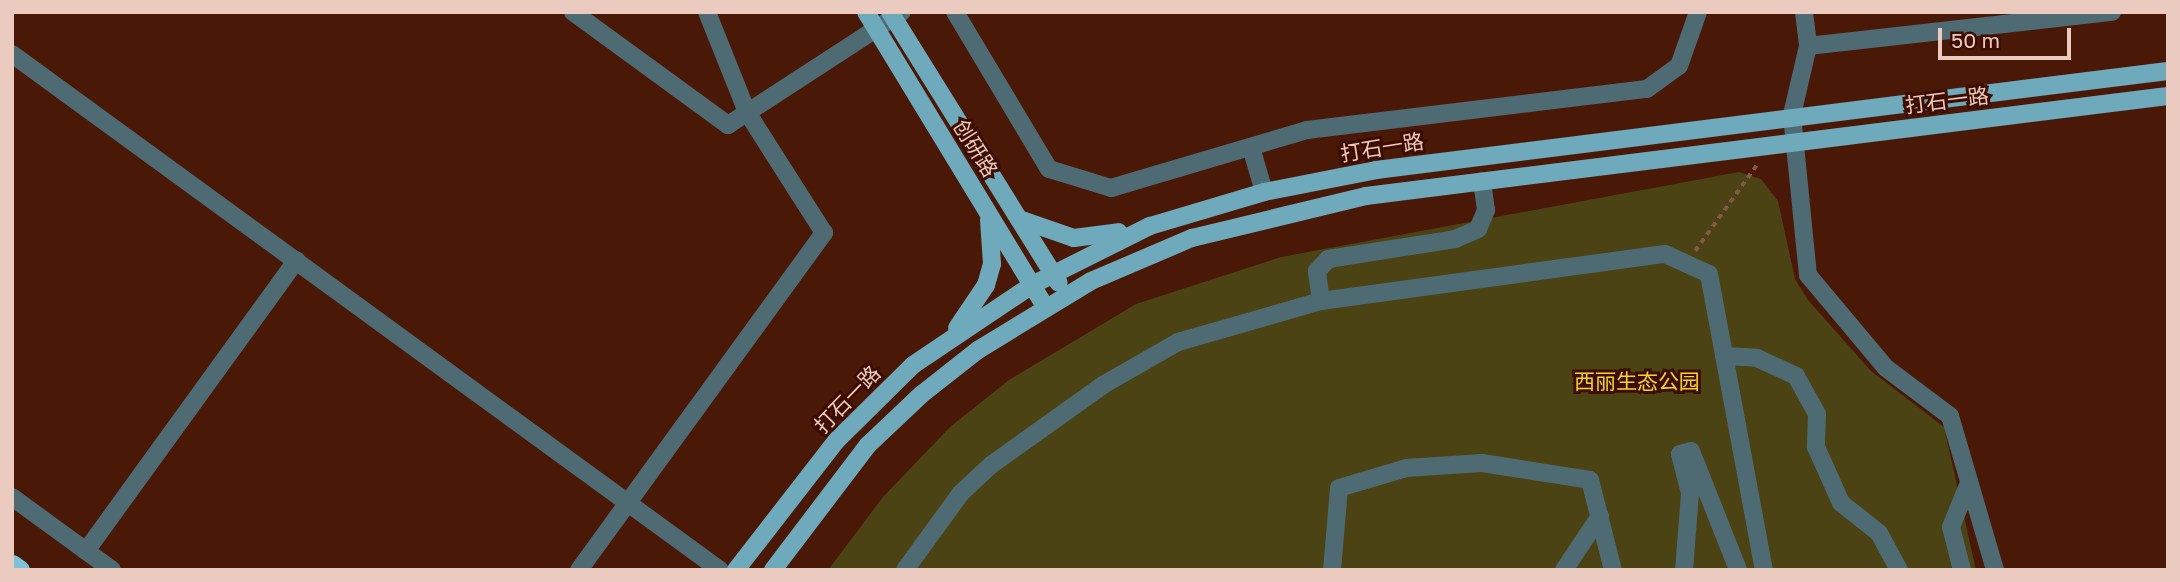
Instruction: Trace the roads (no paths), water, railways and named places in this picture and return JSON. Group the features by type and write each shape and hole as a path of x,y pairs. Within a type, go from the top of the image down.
{"highway":[{"path":"12,565 19,570"}],"main road":[{"name":"创研路","path":"895,14 1066,295"},
{"name":"创研路","path":"870,20 1046,308"},
{"name":"打石一路","path":"736,570 859,415 949,340 1053,273 1150,226 1264,192 1376,170 1792,115 2168,71"},
{"name":"打石一路","path":"774,570 894,419 978,350 1066,295 1162,249 1268,215 1482,181 2168,96"},
{"path":"949,340 979,300 992,264 985,206"},
{"path":"1019,219 1074,237 1150,226"}],"street":[{"path":"573,12 728,125 870,20 895,14"},
{"path":"579,570 824,233 747,112 707,12"},
{"path":"955,12 1049,169 1111,188 1307,130 1647,89 1679,66 1698,12"},
{"path":"1804,12 1808,46 1792,115 1808,275 1886,368 1951,416 1995,570"},
{"path":"1808,46 2112,12"},
{"path":"12,54 720,570"},
{"path":"1251,147 1264,192"},
{"path":"1321,301 1317,271 1328,259 1454,239 1478,229 1486,211 1482,181"},
{"path":"905,570 968,486 1103,385 1178,342 1321,301 1665,254 1709,274 1764,570"},
{"path":"86,551 297,260"},
{"path":"1724,356 1757,358 1796,376 1817,414 1816,447 1841,503 1879,533 1899,570"},
{"path":"1685,570 1690,493 1680,453 1690,451 1738,570"},
{"path":"1332,570 1335,497 1349,483 1458,463 1562,471 1590,480 1613,570"},
{"path":"1962,570 1951,527 1969,484"},
{"path":"12,498 112,570"},
{"path":"1564,570 1600,516"}],"park label":[{"name":"西丽生态公园","path":"1637,381"}]}
